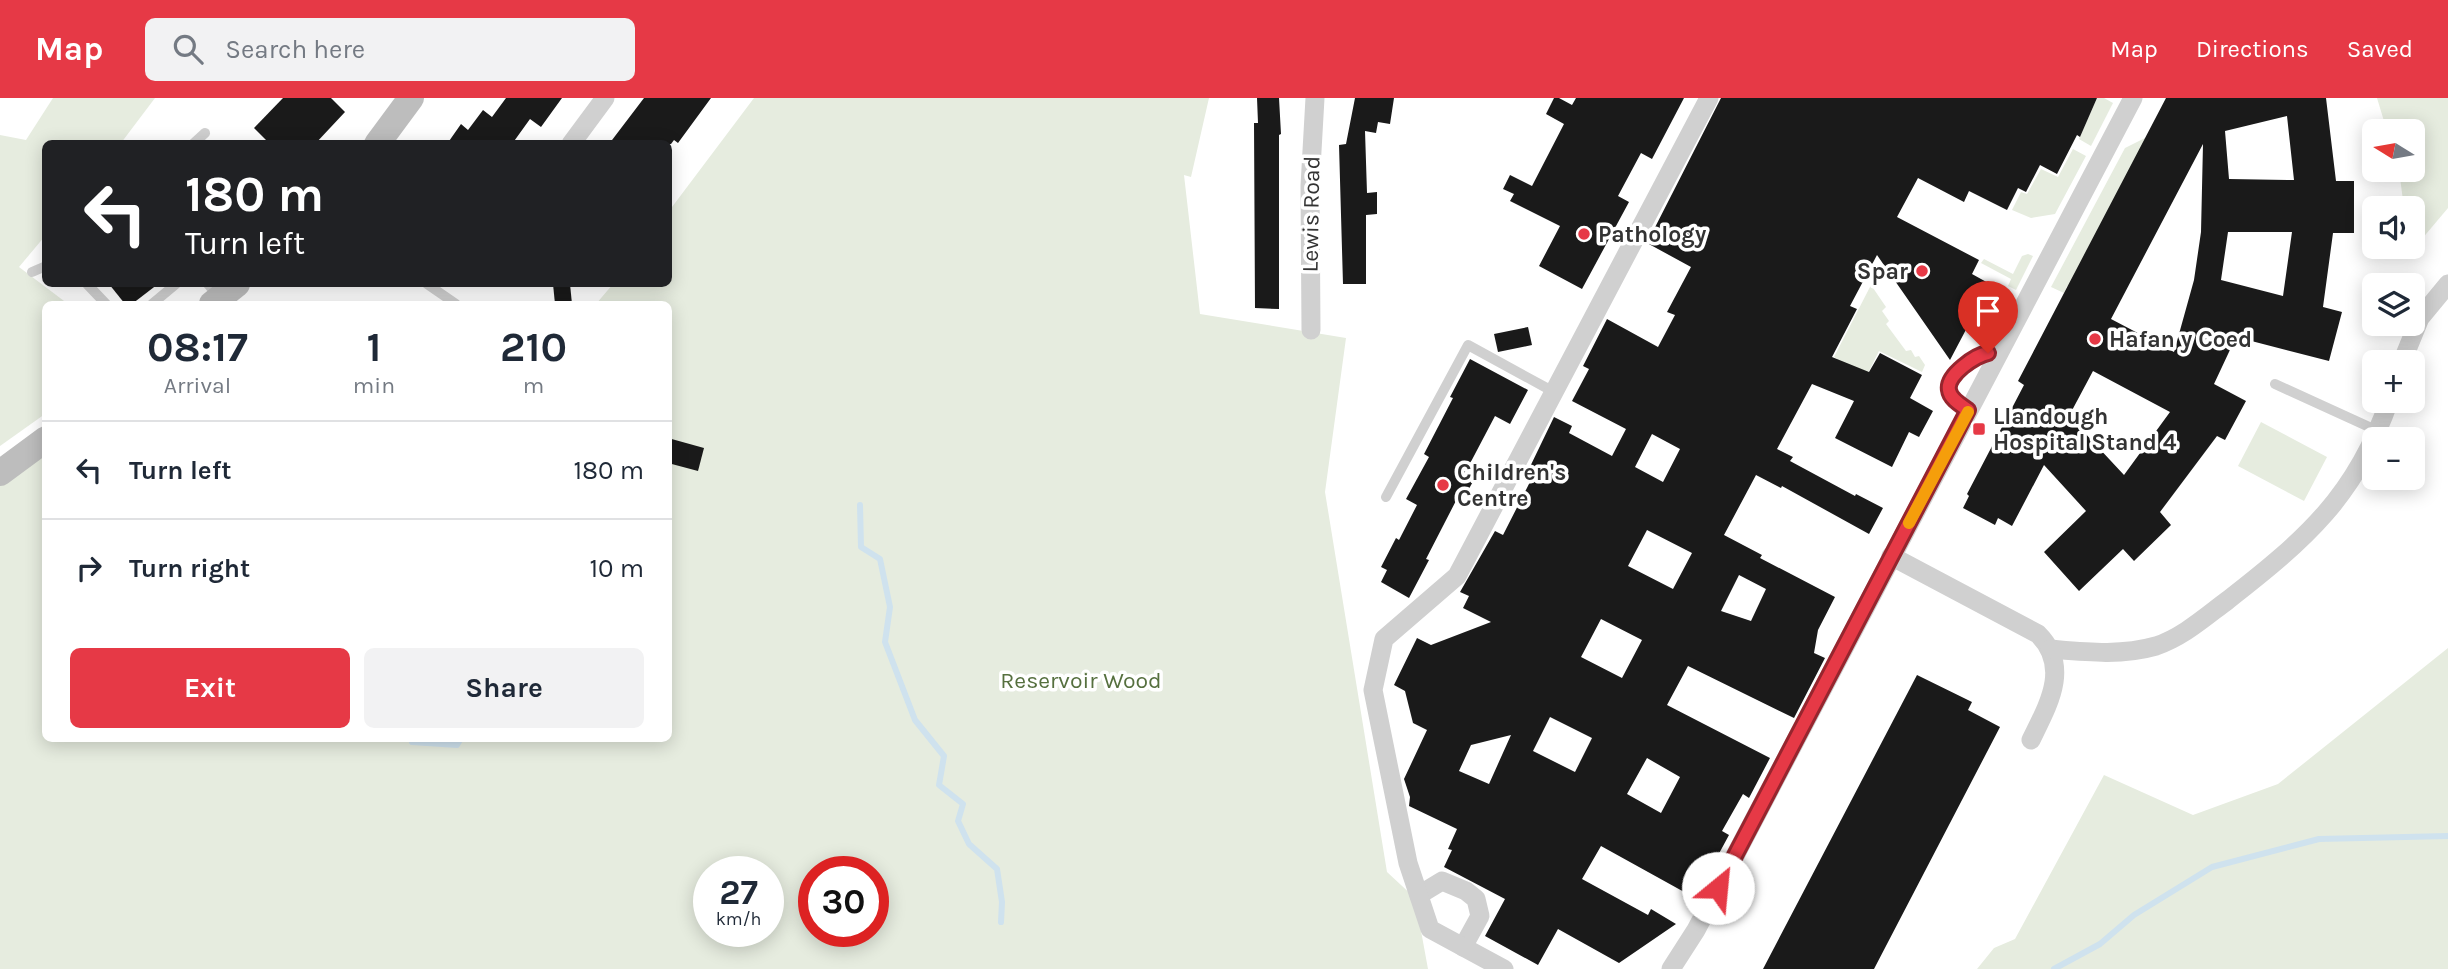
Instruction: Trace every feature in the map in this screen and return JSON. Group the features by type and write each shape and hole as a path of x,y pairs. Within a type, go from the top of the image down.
{"main road":[{"path":"380,140 411,98"},
{"path":"0,474 42,442"}],"street":[{"path":"574,140 605,98"},
{"name":"Lewis Road","path":"1311,330 1310,186 1315,98"},
{"path":"1504,969 1430,929 1408,863 1373,690 1377,663 1384,639 1457,576 1709,98"},
{"path":"1671,969 1696,930 2133,98"},
{"path":"2407,350 2420,318 2448,284"},
{"path":"2050,649 2110,654 2133,651 2158,645 2187,630 2257,578 2319,522 2362,461"},
{"path":"1891,556 2038,634 2050,649 2056,670 2055,682 2031,740"},
{"path":"1419,895 1442,881 1466,891 1476,899 1480,916 1463,947"}],"lane":[{"path":"197,140 205,133"},
{"path":"32,272 42,268"},
{"path":"91,287 103,301"},
{"path":"156,301 172,287"},
{"path":"431,287 452,301"},
{"path":"1385,497 1468,345 1554,392"},
{"path":"1968,410 1952,396 1948,389 1950,380 1980,354 1996,356"},
{"path":"2274,384 2369,427"}],"green space":[{"path":"53,98 155,98 123,140 42,140 42,240 19,267 42,287 64,301 42,301 42,416 0,446 0,135 26,140"},
{"name":"Reservoir Wood","path":"754,98 1209,98 1191,177 1184,175 1200,314 1346,338 1325,492 1387,872 1415,898 1428,969 0,969 0,484 42,452 42,742 672,742 672,301 599,301 610,287 672,287 672,207"},
{"path":"2097,98 2113,103 2091,146 2079,139"},
{"path":"2377,98 2448,98 2448,208 2425,235 2425,196 2402,196 2401,182 2426,182 2426,119 2383,119"},
{"path":"2147,137 2069,287 2067,286 2064,293 2051,287 2125,148"},
{"path":"2073,149 2086,156 2055,214 2031,218 2012,210 2021,192 2027,194 2041,169 2058,177"},
{"path":"2022,256 2033,256 2016,290 2008,286 2011,279 1981,263 1984,259 2013,274"},
{"path":"1871,285 1886,307 1882,311 1889,321 1886,324 1906,351 1911,350 1915,357 1919,356 1925,365 1922,372 1879,351 1866,377 1834,357"},
{"path":"2261,422 2327,457 2304,501 2238,466"},
{"path":"2448,648 2448,969 1977,969 1994,948 2015,939 2104,775 2193,815 2278,784"}],"building":[{"path":"283,98 331,98 345,112 319,140 266,140 254,128"},
{"path":"506,98 562,98 541,127 530,119 515,140 450,140 461,124 468,130 483,110 492,117"},
{"path":"644,98 711,98 678,143 674,140 672,143 672,140 612,140"},
{"path":"1257,98 1279,98 1279,309 1255,308 1254,123 1258,123"},
{"path":"1355,98 1394,98 1390,124 1378,122 1376,133 1365,131 1367,193 1377,192 1377,214 1366,215 1366,284 1343,284 1339,145 1346,144"},
{"path":"1554,98 1572,105 1576,98 1684,98 1652,159 1641,153 1618,196 1629,202 1582,289 1539,266 1560,226 1510,201 1514,194 1503,189 1510,175 1532,186 1564,124 1546,114"},
{"path":"1721,98 2097,98 2080,137 2077,135 2057,174 2040,165 2026,192 2018,188 2007,210 1969,191 1964,202 1918,178 1897,217 1979,260 1972,274 1990,284 1950,360 1877,255 1850,306 1857,309 1832,357 1869,372 1880,353 1922,375 1910,398 1933,411 1919,437 1909,432 1892,467 1835,438 1854,401 1812,384 1777,449 1793,457 1790,461 1883,508 1869,534 1782,486 1781,488 1756,475 1724,535 1762,555 1760,558 1835,597 1818,630 1814,653 1825,658 1794,718 1688,666 1667,705 1770,758 1749,798 1743,794 1722,831 1729,835 1695,898 1601,846 1582,879 1648,915 1651,909 1676,924 1619,963 1558,929 1538,965 1485,936 1505,899 1444,867 1457,829 1409,806 1410,797 1404,779 1427,730 1413,723 1405,691 1394,685 1417,638 1431,645 1491,622 1463,608 1469,596 1460,592 1495,531 1503,535 1533,476 1527,473 1554,417 1572,426 1569,433 1612,456 1626,429 1572,401 1589,369 1583,366 1607,319 1658,347 1675,315 1667,312 1691,267 1647,243","holes":["1652,434 1680,449 1663,482 1635,467","1647,530 1692,553 1673,589 1628,566","1739,575 1766,589 1751,621 1721,611","1601,619 1642,640 1622,678 1581,657","1550,717 1592,738 1575,772 1533,751","1511,735 1489,784 1459,771 1471,745","1647,758 1680,777 1661,813 1627,794"]},
{"name":"Hafan y Coed","path":"2166,98 2326,98 2336,181 2354,181 2354,233 2333,233 2323,307 2342,312 2329,361 2236,337 2214,384 2246,401 2225,440 2217,436 2160,512 2171,525 2134,561 2123,549 2079,591 2044,552 2086,511 2044,465 2012,526 1998,518 1995,525 1963,508 1969,496 1967,494 2024,385 2018,381","holes":["2287,116 2294,180 2229,179 2225,131","2203,144 2201,232 2194,280 2174,352 2111,319","2228,232 2292,232 2283,296 2221,280","2093,371 2170,412 2124,475 2069,416"]},
{"path":"111,287 154,287 136,301 123,301"},
{"path":"553,287 570,287 572,301 555,301"},
{"path":"1528,327 1532,345 1498,352 1494,334"},
{"name":"Children's Centre","path":"1470,359 1528,390 1510,424 1495,416 1465,473 1475,478 1466,494 1461,491 1409,598 1381,582 1387,570 1381,567 1417,505 1406,499 1429,457 1424,454"},
{"path":"672,439 704,448 698,471 672,464"},
{"path":"1917,675 1972,702 1968,710 2000,727 1874,969 1763,969"}],"waterway":[{"path":"860,505 861,547 880,559 890,607 885,642 915,720 944,756 939,785 963,804 958,821 969,844 997,869 1002,902 1001,922"},
{"path":"412,742 457,745 459,742"},
{"path":"2054,969 2100,944 2134,915 2212,867 2319,839 2448,836"}],"slow traffic":[{"path":"1909,523 1968,412"}],"place":[{"name":"Pathology","path":"1584,234"},
{"name":"Spar","path":"1922,271"},
{"name":"Hafan y Coed","path":"2095,339"},
{"name":"Llandough Hospital Stand 4","path":"1979,429"},
{"name":"Children's Centre","path":"1443,485"}],"route":[{"path":"1718,888 1968,410 1952,396 1948,389 1950,380 1970,361 1980,354 1988,353"}]}
